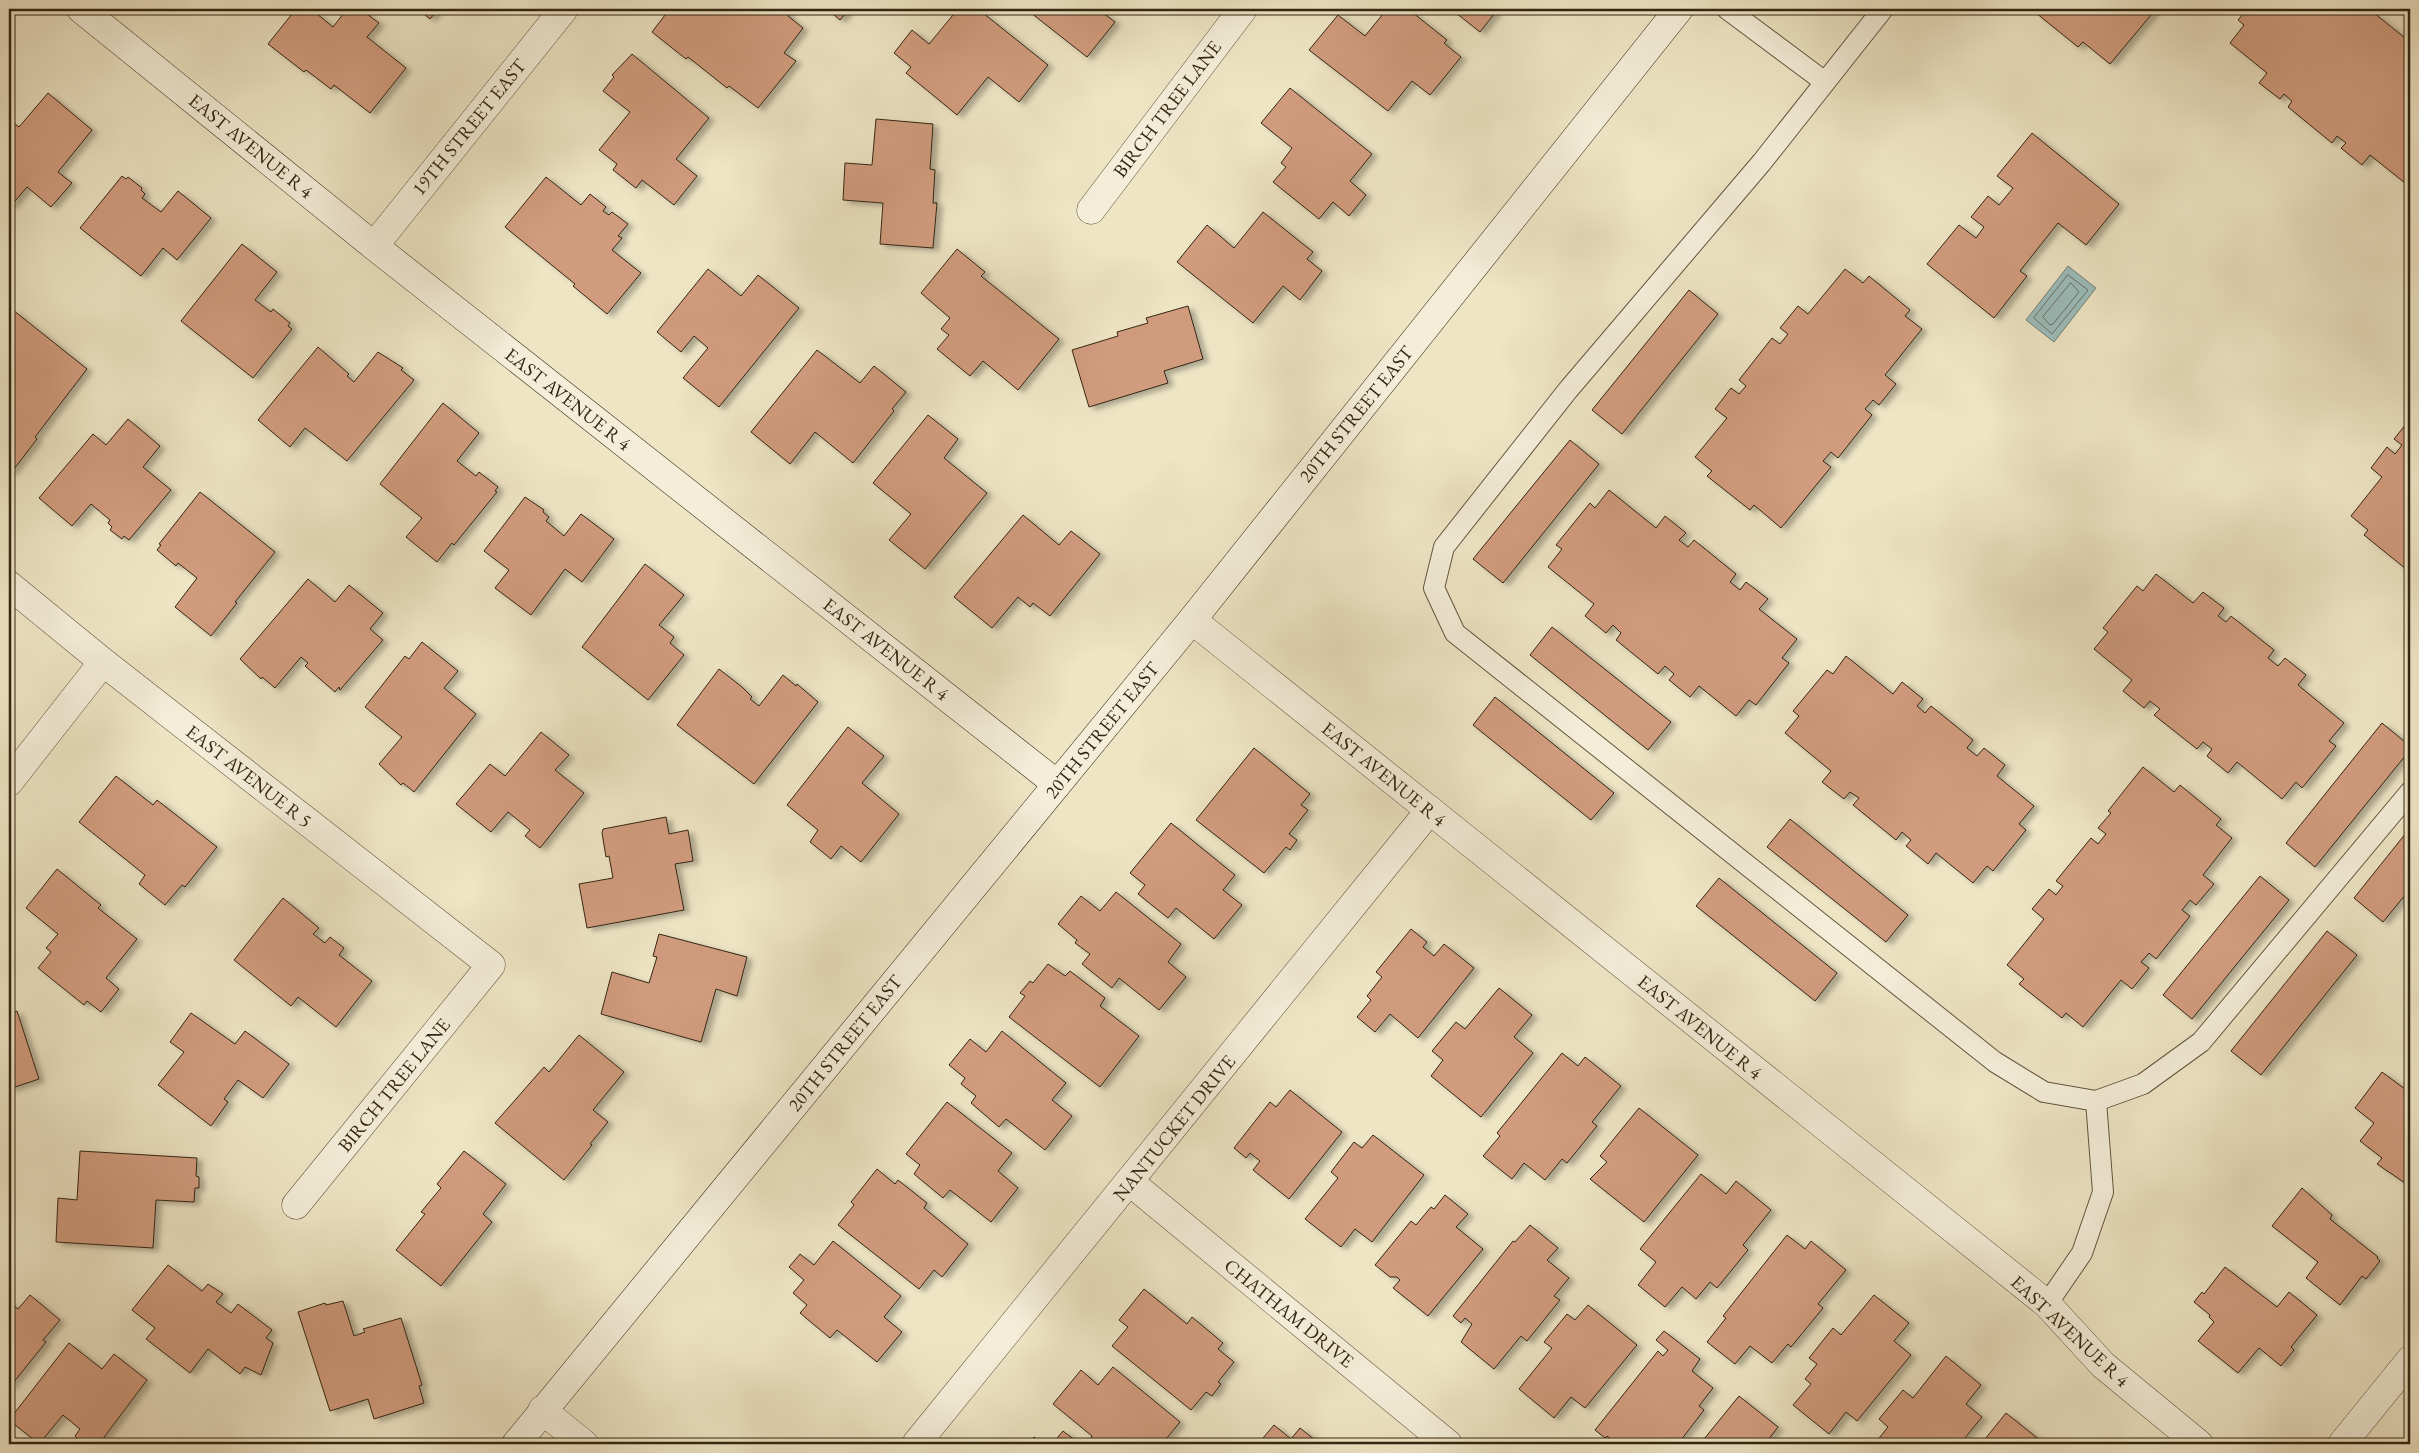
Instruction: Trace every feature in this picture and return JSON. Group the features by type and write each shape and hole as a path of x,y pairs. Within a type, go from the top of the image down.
{"street":[{"name":"EAST AVENUE R 4","path":"81,9 374,246 1058,784"},
{"name":"19TH STREET EAST","path":"374,246 564,9"},
{"name":"BIRCH TREE LANE","path":"1092,210 1243,9"},
{"name":"20TH STREET EAST","path":"516,1444 1192,620 1679,9"},
{"name":"EAST AVENUE R 5","path":"9,585 103,662 491,965"},
{"name":"EAST AVENUE R 4","path":"1192,620 2047,1304 2103,1365 2198,1444"},
{"path":"9,782 103,662"},
{"name":"NANTUCKET DRIVE","path":"916,1444 1430,810"},
{"name":"BIRCH TREE LANE","path":"296,1205 491,965"},
{"name":"CHATHAM DRIVE","path":"1130,1182 1448,1444"},
{"path":"2342,1444 2410,1360"},
{"path":"542,1410 584,1444"}],"lane":[{"path":"1727,9 1825,82"},
{"path":"1883,9 1762,162 1568,390 1444,547 1434,588 1455,633 1995,1062 2044,1092 2096,1101 2143,1084 2200,1042 2410,792"},
{"path":"2047,1304 2082,1254 2104,1192 2096,1101"}],"water":[{"path":"2068,266 2096,288 2054,342 2026,320"}],"building":[{"path":"296,9 311,9 333,27 347,9 360,9 379,23 367,37 406,68 370,113 334,85 331,89 306,70 304,72 268,44"},
{"path":"418,9 438,9 430,19"},
{"path":"667,9 705,9 712,14 716,9 783,9 790,14 788,16 803,28 784,53 796,61 758,108 729,86 727,88 688,57 686,59 652,32 665,15 663,14"},
{"path":"827,9 849,9 840,20"},
{"path":"958,9 978,9 1048,65 1019,102 988,77 957,115 906,73 911,67 894,53 912,30 929,44"},
{"path":"1026,9 1098,9 1115,22 1087,57"},
{"path":"1387,9 1408,9 1447,40 1444,43 1461,57 1430,95 1412,81 1388,111 1309,50 1338,15 1365,36"},
{"path":"1451,9 1498,9 1480,32"},
{"path":"2040,9 2156,9 2110,64 2083,42 2078,47 2036,13"},
{"path":"2247,9 2356,9 2364,15 2369,9 2410,42 2406,48 2410,51 2410,187 2370,155 2362,165 2341,148 2346,143 2337,136 2332,143 2288,107 2292,101 2284,94 2280,99 2259,83 2267,73 2230,43 2244,25 2238,20"},
{"path":"632,54 709,118 676,159 697,176 674,205 642,180 636,188 613,170 617,164 599,150 630,112 603,91 614,77 612,75"},
{"path":"1290,88 1372,154 1350,181 1366,195 1349,216 1333,202 1319,219 1273,182 1286,167 1281,163 1292,148 1261,123"},
{"path":"48,93 92,130 58,172 72,183 51,207 27,187 9,208 9,129 14,123 19,127"},
{"path":"876,119 933,124 930,169 935,170 933,203 937,203 933,248 880,244 883,203 843,200 845,163 872,165"},
{"path":"2032,133 2119,204 2086,245 2058,223 2020,271 2027,276 1994,318 1927,264 1959,225 1976,238 1984,227 1971,217 1988,196 1999,205 2013,188 1997,176"},
{"path":"122,176 126,179 128,177 142,188 141,190 145,194 142,198 161,212 178,191 211,218 177,260 163,248 141,276 80,228"},
{"path":"546,177 581,205 590,194 606,207 603,211 609,215 612,212 628,224 618,236 622,238 612,250 641,273 607,314 573,286 575,284 505,227"},
{"path":"1263,212 1313,252 1307,259 1322,271 1300,300 1283,286 1253,323 1177,262 1207,225 1234,248"},
{"path":"242,244 277,272 255,300 271,312 273,309 290,323 288,326 292,329 253,378 181,321"},
{"path":"957,249 985,272 981,276 1059,339 1018,390 983,361 970,376 937,349 949,335 941,329 950,318 921,293"},
{"path":"708,269 741,296 758,275 799,308 719,407 683,378 708,348 694,336 681,352 657,332"},
{"path":"1845,269 1863,283 1869,276 1910,310 1905,316 1922,329 1885,375 1896,384 1879,405 1873,400 1865,409 1872,415 1838,458 1831,452 1823,461 1831,467 1781,528 1754,505 1750,510 1707,476 1712,471 1695,457 1727,418 1715,409 1731,388 1739,394 1746,386 1739,380 1772,338 1780,344 1788,334 1780,328 1798,306 1808,314"},
{"path":"1689,290 1718,314 1622,434 1592,410"},
{"path":"1188,306 1203,359 1164,371 1168,383 1089,407 1072,350 1118,336 1117,332 1148,323 1146,318"},
{"path":"13,310 87,369 35,437 37,439 11,473 9,472 9,315"},
{"path":"318,347 349,374 347,376 354,382 378,352 403,368 401,370 414,380 347,461 305,428 290,447 258,420"},
{"path":"817,350 860,383 874,366 906,392 892,409 894,411 853,463 815,432 790,464 751,432"},
{"path":"443,403 479,433 457,461 476,476 479,472 498,487 495,491 497,492 454,545 452,543 437,562 406,537 422,518 380,484"},
{"path":"928,415 958,439 944,458 987,493 925,569 889,540 911,514 873,483"},
{"path":"128,419 160,446 143,467 171,490 129,540 124,536 122,539 110,530 112,527 108,523 110,520 91,504 72,526 39,498 93,434 106,445"},
{"path":"2410,419 2410,564 2406,569 2364,535 2368,530 2351,516 2382,477 2371,468 2387,447 2395,454 2402,445 2394,439"},
{"path":"1570,440 1599,464 1503,583 1473,559"},
{"path":"1609,490 1656,528 1665,516 1686,533 1679,540 1688,547 1694,540 1736,574 1730,582 1740,590 1746,582 1768,599 1759,609 1797,639 1782,658 1789,663 1756,705 1749,700 1736,716 1699,686 1690,697 1669,680 1674,674 1665,666 1658,674 1616,640 1621,633 1613,625 1606,633 1585,616 1594,604 1548,567 1562,549 1556,545 1590,503 1595,508"},
{"path":"200,492 275,552 235,602 237,603 211,636 175,607 197,578 178,563 176,566 157,550 161,545 159,544"},
{"path":"525,497 544,510 543,512 549,517 546,521 564,536 581,514 614,539 582,582 565,569 531,615 495,588 509,570 484,551"},
{"path":"1023,515 1059,545 1071,531 1100,554 1050,616 1033,603 1030,607 1018,597 992,628 954,597"},
{"path":"645,564 684,595 659,625 674,637 670,643 684,655 648,700 582,647"},
{"path":"2156,574 2193,603 2203,592 2224,608 2218,616 2226,622 2231,616 2274,650 2268,658 2278,666 2285,658 2306,675 2298,685 2344,723 2329,741 2336,746 2302,788 2296,782 2282,799 2237,762 2228,773 2207,756 2212,749 2203,742 2197,749 2154,715 2160,709 2150,701 2144,708 2123,691 2132,680 2094,649 2108,632 2103,628 2137,586 2143,591"},
{"path":"308,579 335,602 349,585 383,613 370,629 383,640 340,690 339,687 335,692 305,666 308,663 301,657 275,688 262,677 261,679 240,659"},
{"path":"1552,627 1671,722 1648,750 1530,655"},
{"path":"422,642 458,671 444,688 476,714 414,792 403,783 401,785 379,764 402,737 365,707 405,656 409,659"},
{"path":"1846,656 1893,694 1902,682 1923,699 1917,706 1925,713 1931,706 1973,740 1967,748 1977,756 1984,748 2005,765 1997,776 2034,806 2019,824 2026,830 1993,871 1987,866 1973,883 1936,853 1928,864 1906,846 1911,840 1902,832 1896,840 1853,805 1859,798 1850,792 1844,799 1822,782 1831,771 1785,733 1799,716 1793,711 1827,670 1833,674"},
{"path":"719,669 742,687 752,697 750,699 759,706 783,675 818,702 754,784 677,725"},
{"path":"1495,697 1614,793 1591,820 1473,725"},
{"path":"2382,723 2410,746 2410,750 2315,867 2286,843"},
{"path":"848,727 884,756 862,783 899,814 861,862 841,846 831,859 810,842 818,830 787,805"},
{"path":"541,732 569,755 555,770 584,793 540,848 525,836 530,830 508,812 491,832 456,804 490,764 505,776"},
{"path":"1254,748 1310,794 1301,805 1308,810 1289,834 1297,840 1290,850 1286,847 1264,873 1196,820"},
{"path":"2143,767 2174,792 2180,785 2221,819 2216,825 2232,838 2203,875 2214,884 2196,905 2190,900 2182,910 2190,916 2156,959 2149,953 2141,962 2149,968 2132,989 2121,980 2083,1027 2066,1013 2062,1018 2019,984 2024,979 2007,965 2044,919 2032,909 2049,889 2056,895 2063,886 2056,881 2091,838 2098,844 2106,834 2098,828 2111,813 2108,811"},
{"path":"116,776 153,805 157,800 217,847 185,887 182,885 165,905 139,884 145,875 79,822"},
{"path":"666,817 669,834 688,830 693,861 675,864 684,910 587,928 579,884 613,878 609,856 606,857 603,829"},
{"path":"1790,819 1908,915 1886,942 1767,847"},
{"path":"1171,823 1235,875 1223,890 1242,905 1214,939 1176,908 1168,918 1138,894 1145,885 1130,873"},
{"path":"2410,828 2410,889 2383,922 2354,898"},
{"path":"57,869 101,905 98,908 137,939 106,978 119,989 101,1012 87,1001 84,1005 38,968 51,952 46,948 58,934 26,908"},
{"path":"2260,876 2289,900 2192,1019 2163,995"},
{"path":"1719,878 1837,973 1815,1001 1696,906"},
{"path":"1116,892 1181,944 1168,962 1186,977 1159,1010 1119,978 1112,988 1082,964 1090,954 1075,943 1077,940 1058,924 1081,896 1100,911"},
{"path":"283,898 319,928 313,934 325,943 330,937 344,948 339,955 372,981 336,1027 298,997 291,1006 234,960"},
{"path":"1411,929 1427,942 1423,947 1434,956 1444,944 1474,968 1418,1038 1390,1014 1375,1032 1357,1017 1371,1000 1367,996 1382,977 1376,972"},
{"path":"2327,931 2357,955 2261,1075 2231,1051"},
{"path":"659,934 747,957 737,996 716,989 701,1042 601,1014 612,972 649,983 657,957 653,956"},
{"path":"1048,964 1065,976 1070,971 1105,998 1100,1006 1139,1036 1100,1087 1009,1017 1025,996 1020,993 1030,981 1033,983"},
{"path":"1499,988 1532,1015 1514,1037 1533,1053 1481,1117 1431,1076 1443,1060 1432,1051 1456,1022 1465,1029"},
{"path":"17,1011 39,1079 9,1089 9,1014"},
{"path":"191,1013 235,1044 245,1031 289,1064 263,1098 238,1080 224,1099 228,1102 211,1126 158,1085 184,1052 170,1042"},
{"path":"1002,1031 1066,1083 1052,1100 1072,1116 1045,1150 1006,1119 999,1127 971,1103 976,1096 961,1084 965,1078 949,1065 970,1039 986,1052"},
{"path":"579,1035 624,1072 593,1110 608,1122 564,1180 495,1123 544,1067 549,1072"},
{"path":"1562,1053 1578,1066 1585,1057 1621,1086 1592,1122 1597,1126 1567,1163 1562,1159 1545,1180 1524,1163 1512,1179 1483,1156 1500,1136 1497,1133"},
{"path":"2382,1072 2405,1089 2407,1087 2410,1090 2410,1176 2405,1183 2377,1164 2382,1158 2360,1141 2374,1123 2355,1108"},
{"path":"1290,1090 1342,1132 1289,1199 1253,1170 1260,1161 1250,1153 1246,1158 1234,1148 1270,1102 1276,1107"},
{"path":"947,1102 1012,1153 998,1171 1018,1188 991,1222 950,1190 943,1198 914,1174 920,1165 906,1154"},
{"path":"1639,1108 1698,1155 1644,1222 1590,1179 1607,1162 1600,1156"},
{"path":"1373,1135 1424,1175 1372,1242 1355,1229 1341,1247 1305,1219 1338,1178 1331,1172 1354,1142 1362,1148"},
{"path":"80,1151 197,1158 196,1176 199,1177 199,1188 195,1188 194,1202 156,1200 153,1248 56,1242 58,1198 77,1200"},
{"path":"464,1151 506,1184 483,1214 492,1222 441,1286 396,1250 425,1214 421,1212 441,1188 437,1184"},
{"path":"877,1169 895,1184 898,1180 927,1203 924,1208 968,1244 942,1277 934,1270 919,1289 838,1225 854,1205 851,1202"},
{"path":"1701,1174 1726,1194 1736,1181 1771,1210 1743,1245 1748,1250 1717,1288 1710,1282 1696,1299 1682,1287 1665,1307 1638,1285 1656,1262 1640,1249"},
{"path":"2302,1188 2332,1215 2330,1219 2378,1257 2380,1261 2366,1279 2362,1276 2340,1305 2306,1278 2318,1262 2272,1226"},
{"path":"1445,1195 1468,1214 1456,1227 1483,1249 1428,1316 1393,1288 1400,1280 1397,1277 1390,1277 1375,1265 1411,1221 1416,1225 1431,1207 1434,1209"},
{"path":"1530,1225 1558,1248 1547,1260 1569,1278 1554,1296 1560,1300 1527,1341 1521,1336 1494,1369 1461,1342 1472,1324 1465,1318 1461,1323 1453,1316 1513,1241 1515,1242"},
{"path":"1787,1235 1805,1249 1811,1241 1846,1270 1818,1304 1823,1308 1791,1347 1788,1344 1772,1363 1750,1346 1735,1364 1707,1342 1726,1318 1723,1316"},
{"path":"833,1241 901,1296 884,1317 902,1332 877,1362 837,1330 830,1338 800,1313 807,1305 793,1293 804,1280 789,1267 800,1254 814,1265"},
{"path":"168,1265 202,1291 208,1284 223,1294 216,1302 231,1313 238,1304 272,1330 266,1338 273,1343 261,1375 245,1367 240,1374 208,1349 190,1373 146,1339 155,1328 132,1310"},
{"path":"2225,1267 2277,1307 2289,1292 2317,1315 2291,1347 2294,1350 2281,1366 2259,1348 2238,1373 2198,1341 2214,1322 2209,1317 2210,1315 2194,1302 2202,1292 2204,1294"},
{"path":"1144,1289 1187,1324 1192,1317 1223,1343 1218,1349 1234,1362 1218,1382 1221,1384 1212,1396 1206,1392 1191,1410 1112,1346 1128,1327 1119,1320"},
{"path":"30,1295 60,1320 43,1340 46,1342 9,1388 9,1302 18,1309"},
{"path":"1874,1295 1909,1323 1894,1341 1911,1355 1857,1421 1846,1412 1829,1434 1793,1405 1811,1384 1805,1379 1817,1364 1809,1358 1833,1328 1841,1335"},
{"path":"343,1301 354,1336 365,1332 363,1329 401,1318 422,1385 419,1386 424,1403 374,1419 368,1399 330,1411 298,1312 325,1303 326,1305"},
{"path":"1588,1305 1637,1345 1585,1408 1571,1397 1554,1418 1519,1389 1552,1348 1544,1342 1567,1314 1575,1320"},
{"path":"1664,1331 1700,1359 1692,1371 1713,1388 1699,1406 1704,1410 1678,1444 1614,1444 1615,1442 1607,1436 1605,1438 1595,1430 1658,1351 1663,1356 1668,1350 1656,1340"},
{"path":"69,1343 102,1369 114,1354 147,1380 99,1444 74,1443 77,1438 75,1436 80,1429 63,1415 39,1444 9,1420"},
{"path":"1946,1356 1981,1385 1966,1404 1982,1417 1960,1444 1879,1444 1876,1442 1888,1427 1879,1419 1903,1390 1913,1398"},
{"path":"1113,1367 1180,1422 1162,1444 1088,1444 1092,1436 1053,1404 1081,1370 1098,1385"},
{"path":"1739,1396 1778,1427 1765,1444 1700,1444"},
{"path":"2006,1413 2041,1441 2039,1444 1981,1444"},
{"path":"1274,1425 1291,1439 1300,1428 1320,1444 1258,1444"},
{"path":"1063,1431 1080,1444 1052,1444"},
{"path":"1034,1437 1044,1444 1028,1444"}]}
